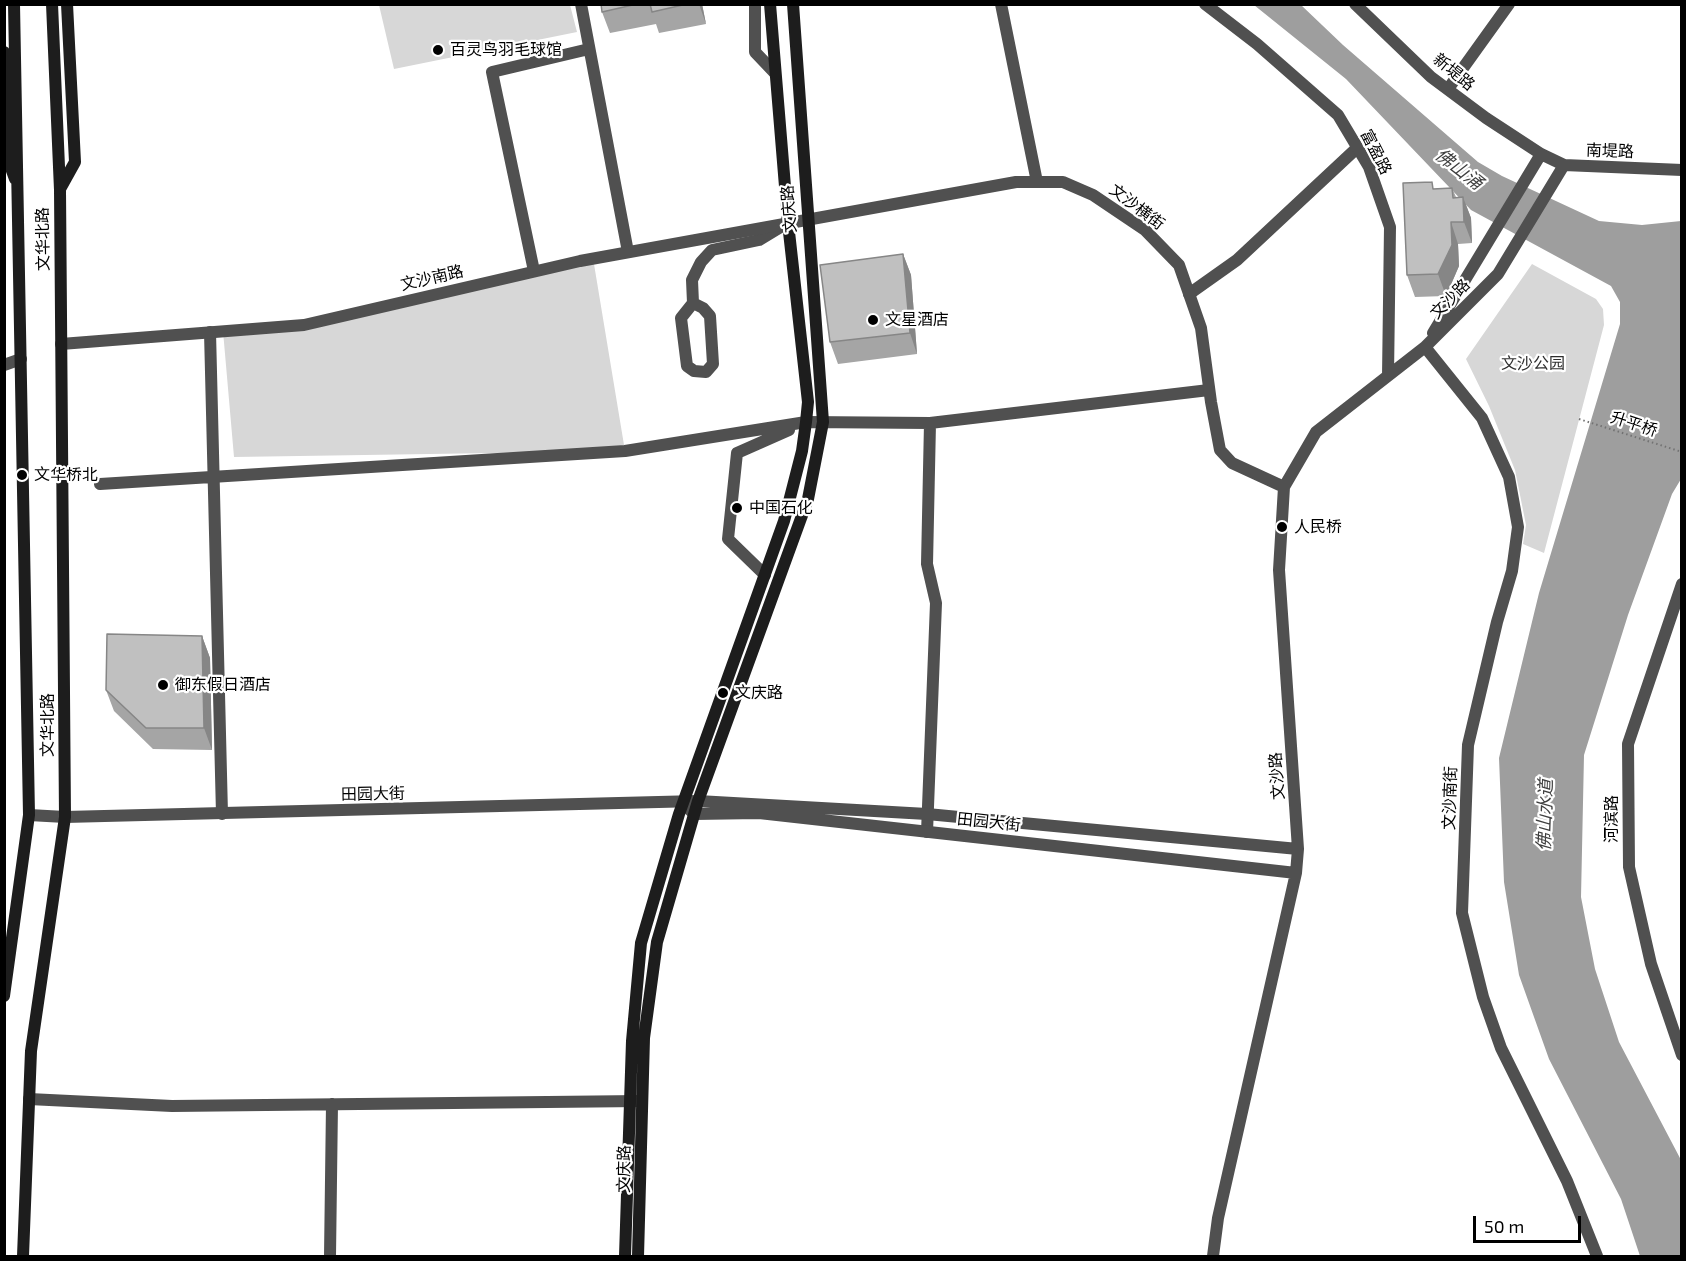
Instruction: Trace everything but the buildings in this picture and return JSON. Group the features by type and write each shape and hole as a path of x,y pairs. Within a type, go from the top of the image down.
{"main road":[{"name":"文华北路","path":"4,996 29,815 22,534 19,189 14,4"},
{"name":"文华北路","path":"23,1257 31,1051 65,817 60,190 52,4"},
{"path":"60,190 75,162 67,4"},
{"name":"文庆路","path":"638,1257 636,1101 632,1041 641,943 683,804 784,521 802,452 806,422 808,402 788,223 770,31 770,4"},
{"name":"文庆路","path":"625,1257 636,1101 657,942 698,801 808,499 823,422 793,31 793,4"},
{"path":"4,52 8,160 19,189"}],"street":[{"path":"581,4 628,252"},
{"path":"755,4 755,51 774,72"},
{"path":"1001,4 1037,182"},
{"name":"富盈路","path":"1205,4 1257,44 1338,115 1369,167 1390,227 1388,376"},
{"name":"新堤路","path":"1355,4 1448,89 1541,154"},
{"path":"1448,89 1509,4"},
{"path":"534,271 492,72 590,49"},
{"path":"1189,294 1237,260 1357,148"},
{"name":"南堤路","path":"1541,154 1564,165 1682,170"},
{"name":"文沙路","path":"1425,347 1474,261 1541,154"},
{"name":"文沙路","path":"1213,1257 1218,1218 1296,873 1298,849 1279,570 1284,487 1316,432 1425,347 1498,274 1564,165"},
{"name":"文沙横街","path":"807,219 1016,182 1063,183 1093,195 1145,230 1179,265 1201,328 1220,450 1232,463 1284,487"},
{"name":"文沙南路","path":"61,344 304,325 534,271 807,219"},
{"path":"693,303 703,308 710,316 713,364 706,372 694,371 687,366 681,318 693,303 692,280 712,250 759,240 788,223"},
{"path":"210,332 222,814"},
{"name":"文沙南街","path":"1425,347 1482,418 1509,477 1518,527 1512,571 1497,622 1468,745 1462,913 1484,997 1501,1048 1567,1181 1597,1257"},
{"path":"4,365 21,359"},
{"path":"100,484 625,451 806,422 930,423 1209,390"},
{"path":"765,575 728,539 737,453 806,422"},
{"path":"927,832 936,603 927,564 930,423"},
{"name":"河滨路","path":"1682,584 1628,744 1629,867 1651,964 1682,1055"},
{"name":"田园大街","path":"29,815 65,817 222,814 683,804 698,801 927,814 1298,849"},
{"path":"683,804 694,814"},
{"name":"田园大街","path":"694,814 759,813 1296,873"},
{"path":"29,1099 172,1106 636,1101"},
{"path":"330,1257 332,1104"}],"path":[{"name":"升平桥","path":"1579,419 1682,452"}],"green space":[{"name":"百灵鸟羽毛球馆","path":"379,5 570,5 577,32 394,69"},
{"path":"593,258 625,451 234,457 223,331 304,325"},
{"name":"文沙公园","path":"1532,264 1596,299 1603,309 1604,325 1544,553 1523,544 1526,525 1515,470 1489,406 1466,359"}],"water":[{"path":"1254,5 1301,5 1343,45 1478,162 1502,176 1599,221 1642,225 1681,221 1681,479 1672,494 1628,615 1584,755 1581,897 1595,969 1619,1042 1681,1160 1681,1256 1640,1256 1621,1199 1549,1059 1519,975 1504,882 1499,758 1539,593 1620,324 1620,302 1611,286 1471,210 1346,79"}],"place":[{"name":"百灵鸟羽毛球馆","path":"438,50"},
{"name":"文星酒店","path":"873,320"},
{"name":"文华桥北","path":"22,475"},
{"name":"中国石化","path":"737,508"},
{"name":"人民桥","path":"1282,527"},
{"name":"御东假日酒店","path":"163,685"},
{"name":"文庆路","path":"723,693"}],"water label":[{"name":"佛山涌","path":"1459,169"},
{"name":"佛山水道","path":"1545,815"}]}
